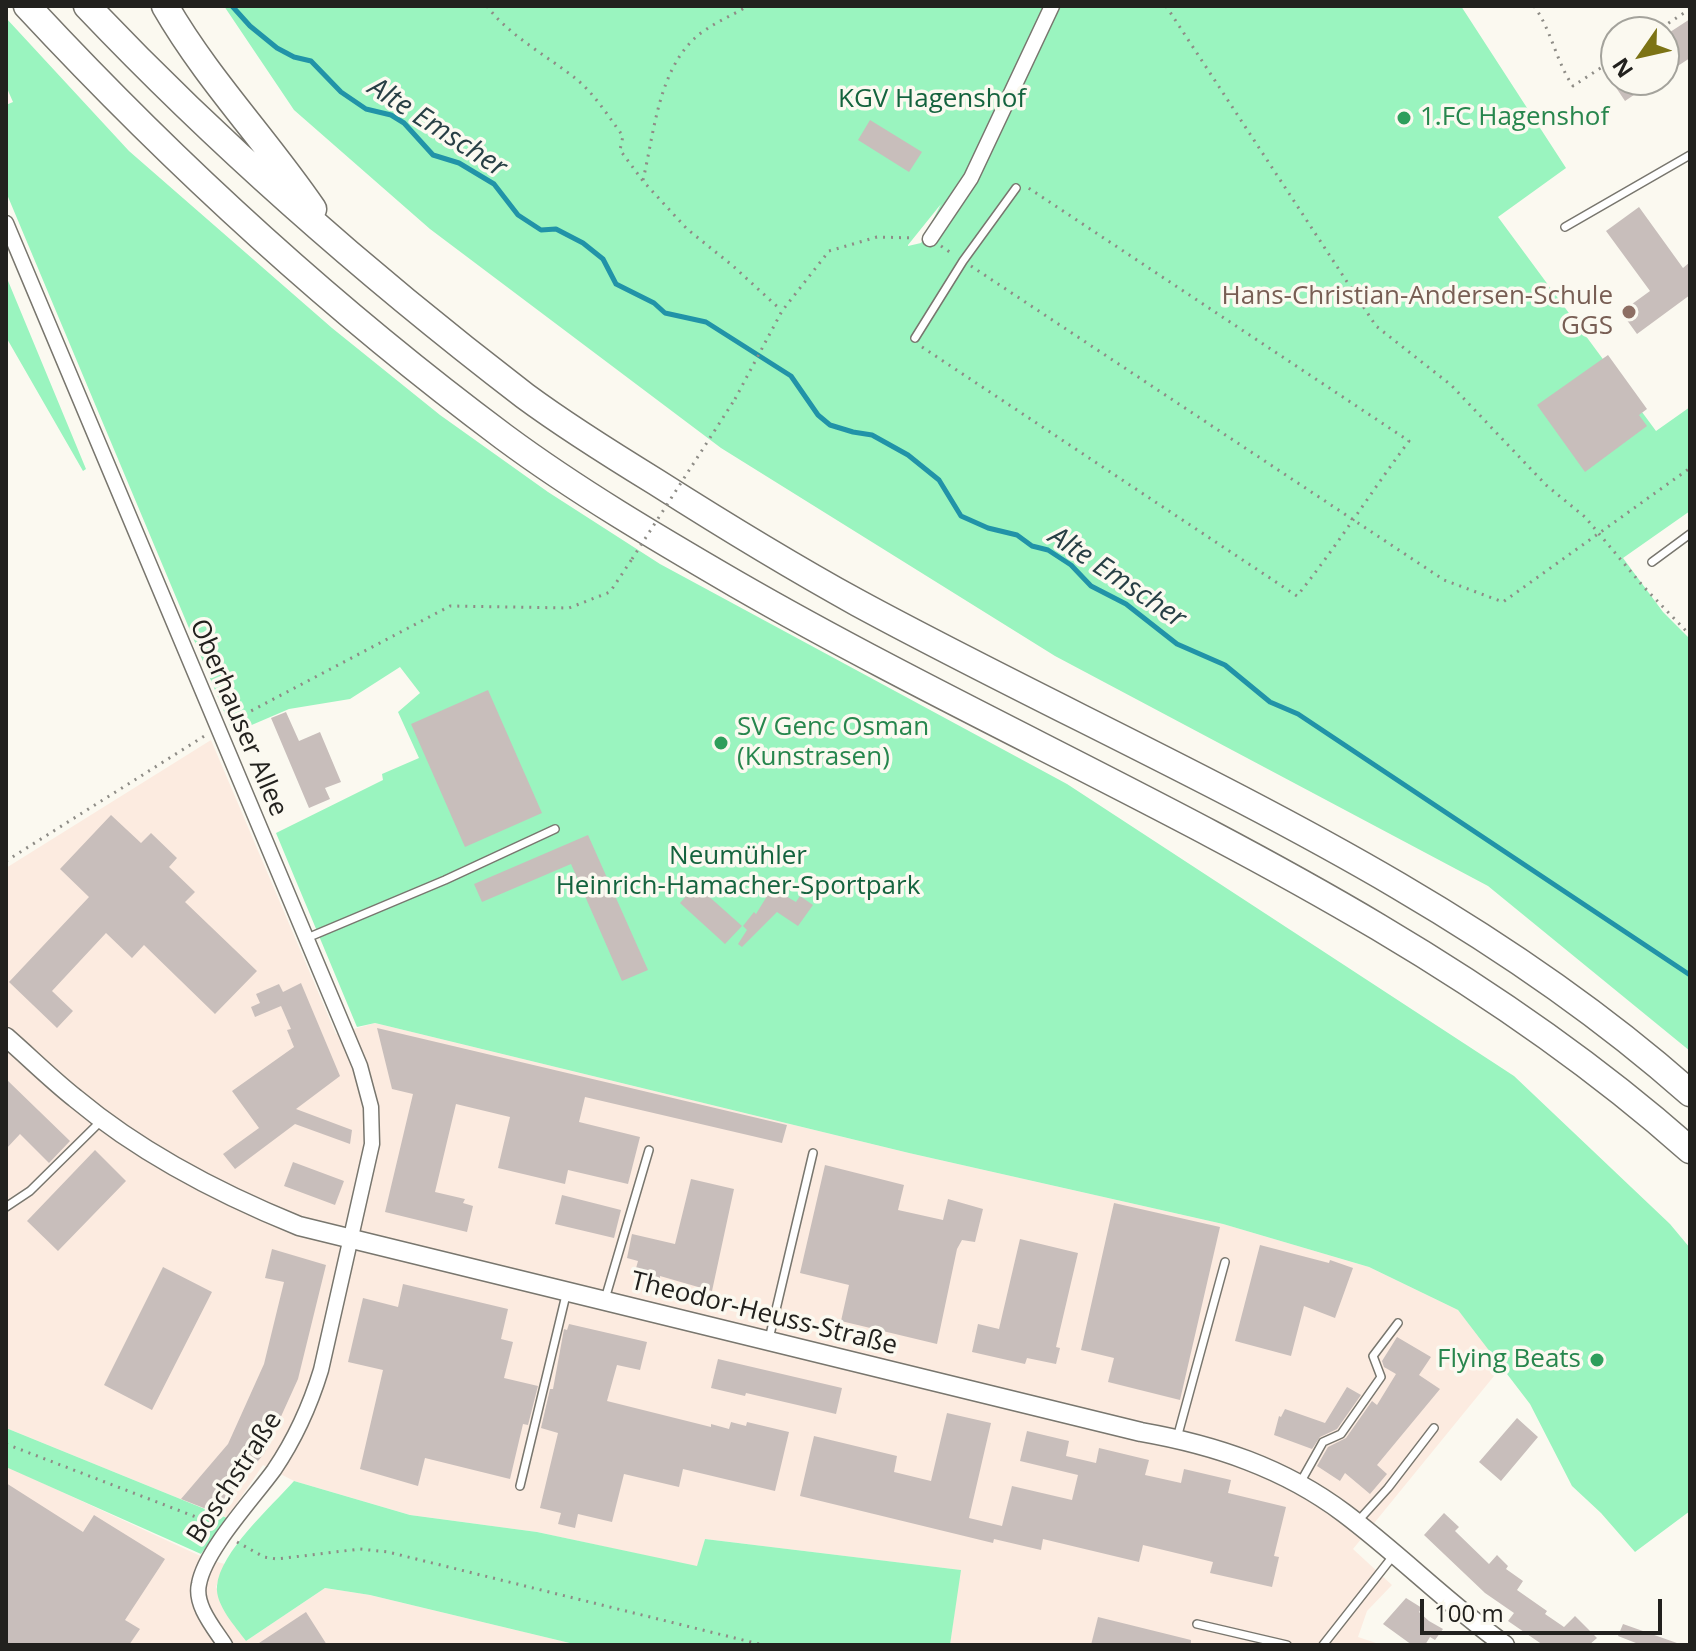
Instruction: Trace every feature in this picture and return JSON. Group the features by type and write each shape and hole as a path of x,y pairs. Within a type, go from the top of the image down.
{"highway":[{"path":"27,6 115,99 266,243 506,439 617,512 788,613 1260,859 1430,956 1540,1029 1643,1108 1690,1150"},
{"path":"87,6 157,79 338,245 529,398 712,518 857,602 1280,819 1456,921 1562,992 1690,1093"},
{"path":"165,6 186,42 228,99 280,160 338,245"}],"street":[{"path":"930,239 971,178 1052,6"},
{"name":"Oberhauser Allee","path":"6,223 360,1066 371,1107 372,1144 352,1240"},
{"name":"Theodor-Heuss-Straße","path":"6,1037 76,1099 187,1174 255,1209 299,1226 1177,1438 1249,1459 1299,1485 1356,1523 1505,1645"},
{"name":"Boschstraße","path":"225,1645 199,1599 199,1584 209,1560 275,1468 311,1405 352,1240"}],"lane":[{"path":"1565,227 1690,155"},
{"path":"915,338 963,261 1016,188"},
{"path":"1652,562 1690,534"},
{"path":"305,938 445,880 555,829"},
{"path":"6,1207 30,1191 103,1119"},
{"path":"604,1302 649,1150"},
{"path":"768,1341 813,1153"},
{"path":"1177,1438 1225,1262"},
{"path":"520,1486 567,1292"},
{"path":"1299,1485 1323,1442 1341,1434 1381,1377 1373,1356 1398,1323"},
{"path":"1356,1523 1388,1488 1434,1428"},
{"path":"1323,1645 1395,1554"},
{"path":"1197,1624 1287,1645"}],"path":[{"path":"487,6 544,57 577,79 623,136 620,150 643,181 687,229 782,311"},
{"path":"643,181 673,63 696,36 748,6"},
{"path":"1166,6 1376,326 1451,385 1546,485 1599,532 1642,585 1690,635"},
{"path":"1534,6 1544,19 1565,75 1573,86 1600,68"},
{"path":"915,338 913,341 1297,596 1336,547 1409,441 1020,182 1016,188"},
{"path":"6,861 216,729 450,606 569,608 610,592 735,399 782,311 829,251 877,237 930,239 1444,580 1503,602 1690,468"},
{"path":"6,1444 196,1517"},
{"path":"226,1535 264,1557 277,1559 360,1549 388,1552 763,1645"}],"shaded area":[{"path":"211,740 336,1034 375,1023 909,1153 1223,1224 1369,1267 1458,1310 1503,1365 1353,1549 1392,1585 1367,1611 1358,1637 1382,1645 950,1645 960,1570 705,1539 698,1567 537,1532 410,1515 294,1481 263,1465 227,1518 6,1428 6,868"},
{"path":"6,1466 209,1560 225,1564 216,1587 246,1641 325,1588 370,1595 578,1645 6,1645"}],"green space":[{"name":"KGV Hagenshof","path":"224,6 1461,6 1566,168 1498,217 1656,431 1690,407 1690,511 1623,558 1663,612 1690,639 1690,1051 1488,886 1055,656 721,448 430,229 294,110","holes":["941,204 921,243 908,246"]},
{"name":"Neumühler Heinrich-Hamacher-Sportpark","path":"6,18 129,151 332,328 440,415 548,492 660,564 1067,784 1514,1076 1670,1224 1690,1248 1690,1511 1635,1552 1572,1486 1530,1404 1458,1310 1369,1267 1223,1224 909,1153 375,1023 357,1027 276,833 383,780 382,774 419,758 398,712 420,693 400,667 350,699 289,709 233,733 6,192 6,105 13,102 6,86"},
{"path":"6,276 86,469 83,471 6,337"},
{"path":"6,1428 227,1518 201,1554 6,1467"},
{"path":"294,1481 410,1515 537,1532 697,1566 705,1539 961,1570 950,1645 578,1645 370,1595 325,1588 246,1641 219,1601 217,1586 220,1573 248,1530"}],"building":[{"path":"1690,19 1690,58 1680,65 1680,26"},
{"path":"870,120 922,152 909,172 858,140"},
{"path":"1639,207 1683,268 1690,262 1690,295 1637,334 1621,312 1650,291 1606,231"},
{"path":"1608,355 1647,409 1639,415 1647,426 1585,472 1537,405"},
{"path":"488,690 542,813 465,847 411,724"},
{"path":"286,712 299,741 320,732 341,782 325,788 330,799 309,808 271,718"},
{"path":"111,815 141,843 151,833 177,858 169,867 195,892 185,902 257,971 215,1014 144,945 132,958 106,933 52,991 73,1011 57,1028 9,982 89,897 60,869"},
{"path":"588,835 648,970 622,981 571,864 482,902 474,884"},
{"path":"696,885 742,926 725,944 680,903"},
{"path":"772,888 796,902 800,896 813,905 798,926 777,912 742,947 738,944 747,930 743,926 754,912 756,914"},
{"path":"301,983 340,1076 296,1109 352,1130 350,1144 295,1124 235,1169 223,1154 259,1128 232,1091 294,1047 287,1030 291,1029 281,1006 255,1017 251,1007 260,1003 256,994 279,984 283,992"},
{"path":"377,1028 787,1125 782,1143 585,1097 579,1122 640,1137 628,1184 568,1170 565,1184 498,1168 510,1117 456,1104 435,1192 465,1199 463,1203 473,1206 467,1232 385,1212 413,1094 392,1089"},
{"path":"6,1079 70,1141 49,1163 20,1134 6,1149"},
{"path":"95,1150 126,1181 58,1251 27,1221"},
{"path":"293,1162 344,1181 335,1205 284,1186"},
{"path":"825,1165 904,1185 898,1210 943,1220 948,1199 983,1209 975,1242 962,1240 957,1249 937,1344 841,1321 849,1285 800,1273"},
{"path":"691,1179 734,1189 712,1291 635,1272 638,1261 627,1258 632,1234 675,1244"},
{"path":"562,1195 621,1210 614,1238 555,1224"},
{"path":"1114,1203 1220,1227 1180,1400 1108,1382 1114,1358 1081,1350"},
{"path":"1020,1239 1078,1253 1056,1347 1060,1348 1056,1364 1027,1358 1025,1364 972,1352 978,1324 999,1329"},
{"path":"1260,1245 1353,1268 1335,1318 1304,1306 1291,1356 1235,1341"},
{"path":"272,1249 326,1265 298,1379 264,1454 214,1512 181,1499 228,1444 264,1364 284,1282 265,1278"},
{"path":"163,1267 212,1292 152,1410 104,1385"},
{"path":"403,1284 508,1309 501,1339 513,1342 504,1378 538,1386 528,1425 523,1424 510,1479 425,1458 418,1486 360,1469 383,1370 348,1362 363,1298 398,1307"},
{"path":"569,1324 647,1342 640,1370 617,1365 607,1401 711,1427 711,1424 729,1429 731,1422 746,1426 747,1422 789,1432 775,1491 683,1469 679,1487 624,1474 612,1522 578,1514 575,1528 558,1524 561,1513 540,1508 558,1433 541,1428 550,1389 553,1389 564,1329 567,1330"},
{"path":"1397,1337 1431,1357 1419,1375 1440,1389 1377,1465 1387,1474 1370,1494 1345,1473 1340,1481 1317,1466 1328,1447 1346,1438 1372,1401 1377,1405 1396,1374 1384,1367 1382,1361"},
{"path":"718,1359 842,1388 836,1414 711,1388"},
{"path":"1347,1387 1361,1395 1337,1429 1320,1437 1312,1449 1274,1435 1279,1416 1285,1409 1325,1423"},
{"path":"947,1413 991,1423 969,1518 1002,1526 1012,1486 1072,1500 1078,1475 1020,1461 1027,1431 1069,1441 1066,1456 1096,1463 1099,1448 1149,1460 1145,1475 1181,1483 1184,1469 1231,1480 1228,1493 1286,1507 1274,1556 1279,1557 1272,1587 1210,1573 1213,1562 1143,1545 1139,1562 1043,1539 1041,1550 994,1539 993,1543 800,1496 814,1436 897,1456 894,1472 931,1481"},
{"path":"1517,1418 1538,1437 1501,1481 1479,1462"},
{"path":"6,1483 83,1532 94,1515 165,1559 125,1620 140,1629 129,1645 6,1645"},
{"path":"1444,1513 1459,1527 1455,1531 1489,1564 1497,1555 1508,1566 1506,1569 1523,1581 1517,1590 1547,1611 1545,1614 1564,1627 1575,1616 1597,1638 1589,1645 1543,1645 1508,1621 1514,1613 1485,1593 1424,1535"},
{"path":"1406,1598 1422,1608 1419,1612 1429,1621 1443,1629 1435,1640 1430,1637 1425,1645 1412,1645 1383,1624"},
{"path":"306,1612 327,1645 256,1645"},
{"path":"1098,1617 1191,1640 1191,1645 1091,1645"},
{"path":"1623,1624 1677,1643 1641,1645 1618,1636"}],"waterway":[{"name":"Alte Emscher","path":"232,6 277,48 311,61 341,92 366,109 391,115 404,123 433,155 459,163 494,184 518,215 541,230 556,229 583,243 603,259 616,284 654,303 665,313 706,322 791,376 818,415 830,425 872,435 908,455 939,480 961,516 988,528 1017,535 1032,546 1048,550 1071,565 1091,586 1126,604 1177,644 1225,665 1270,702 1298,714 1690,975"}],"place":[{"name":"1.FC Hagenshof","path":"1404,118"},
{"name":"Hans-Christian-Andersen-Schule GGS","path":"1629,312"},
{"name":"SV Genc Osman (Kunstrasen)","path":"721,743"},
{"name":"Flying Beats","path":"1597,1360"}]}
